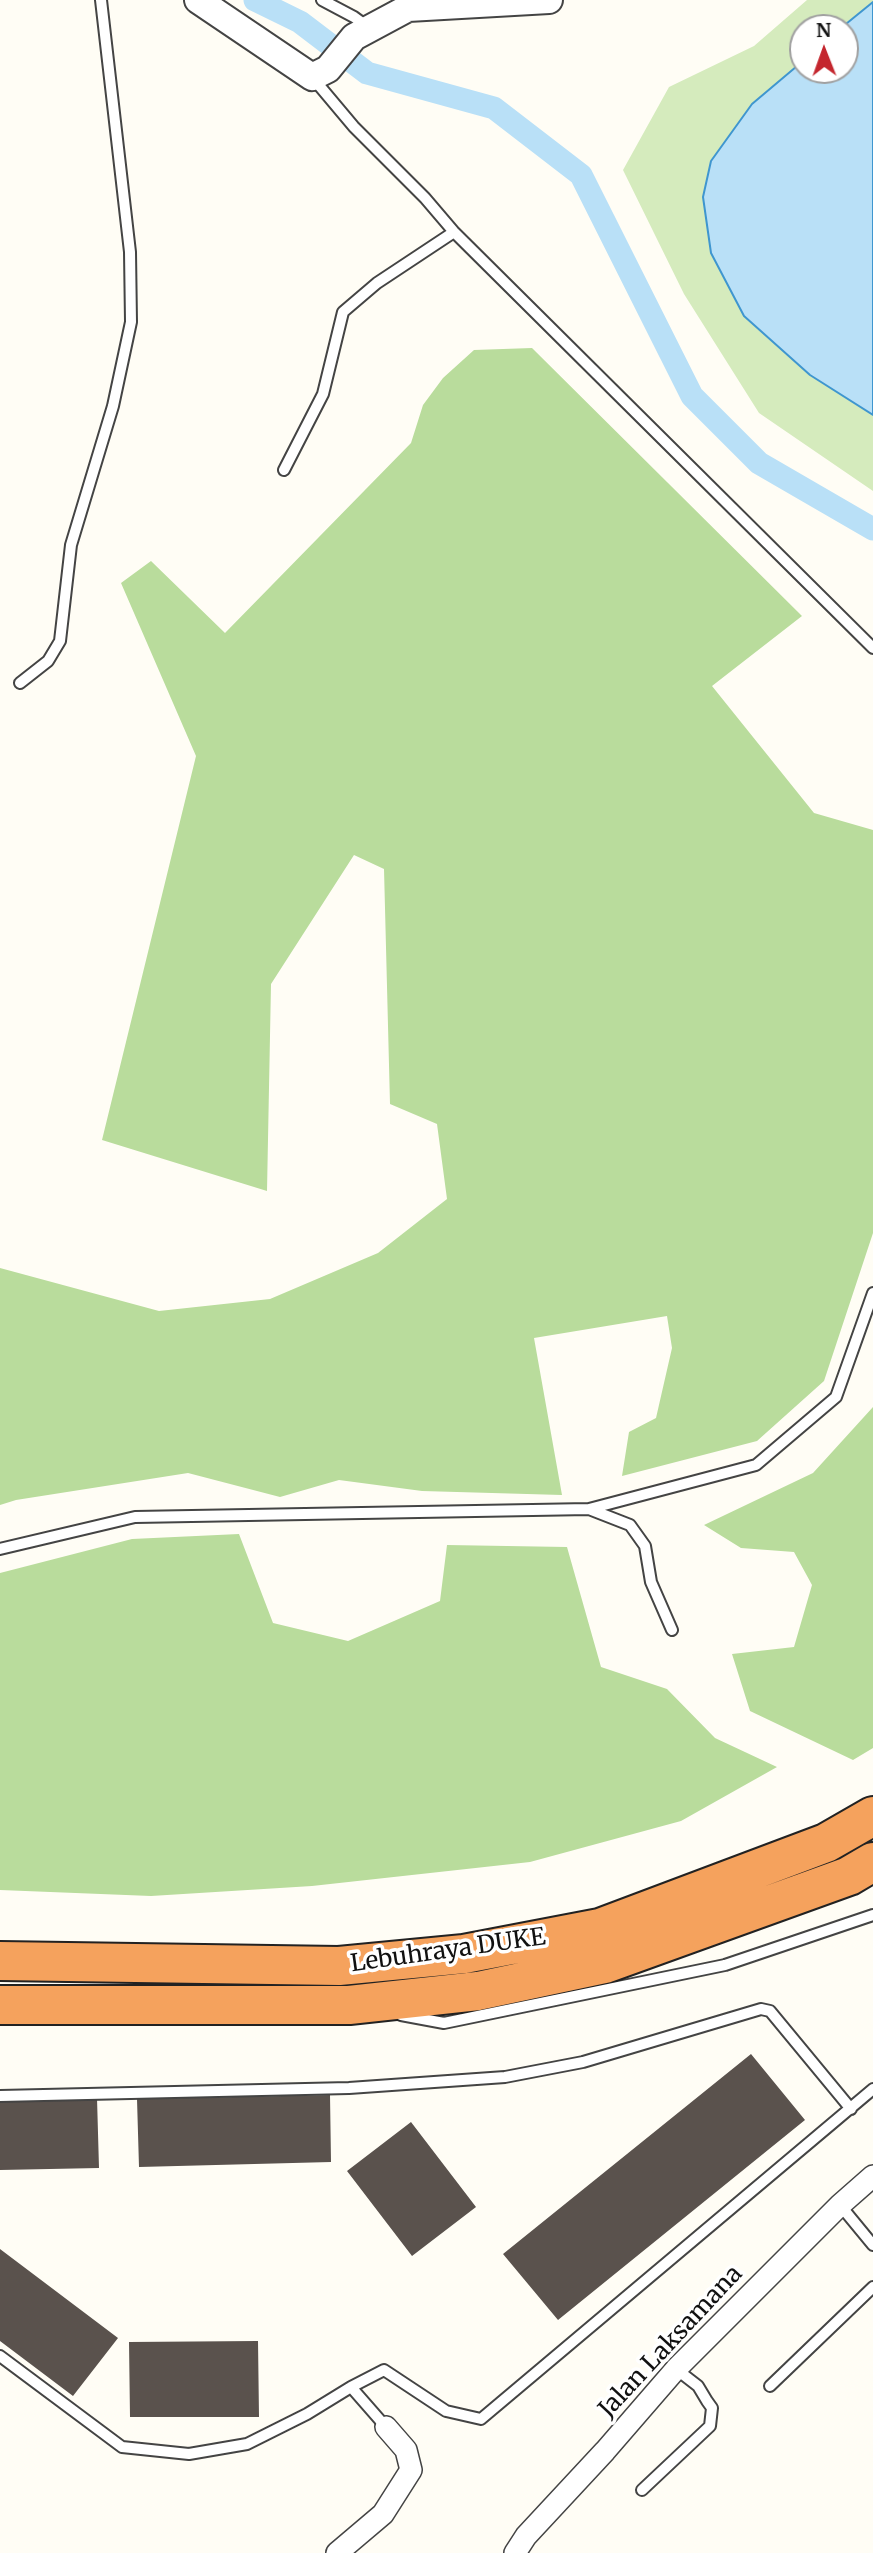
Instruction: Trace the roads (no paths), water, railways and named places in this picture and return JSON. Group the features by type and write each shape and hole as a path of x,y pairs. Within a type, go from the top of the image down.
{"highway":[{"name":"Lebuhraya DUKE","path":"0,1961 340,1966 464,1954 600,1928 826,1843 873,1816"},
{"name":"Lebuhraya DUKE","path":"0,2005 349,2005 478,1991 605,1964 849,1876 873,1862"}],"street":[{"path":"198,0 320,73 362,33 407,4 549,0"},
{"name":"Jalan Laksamana","path":"515,2553 526,2536 677,2369 840,2205 873,2176"},
{"path":"337,2553 383,2514 411,2470 406,2450 386,2427"}],"lane":[{"path":"20,683 48,661 60,641 71,545 113,406 131,322 130,252 102,0"},
{"path":"322,0 355,17 362,33"},
{"path":"320,73 354,127 425,198 454,232 873,648"},
{"path":"284,470 323,394 343,312 377,283 454,232"},
{"path":"0,1549 135,1517 589,1509 756,1465 836,1396 873,1293"},
{"path":"589,1509 630,1525 645,1546 651,1582 672,1630"},
{"path":"349,2005 444,2023 725,1965 873,1915"},
{"path":"0,2096 349,2088 505,2077 583,2062 761,2009 770,2011 850,2109"},
{"path":"0,2356 122,2447 189,2454 247,2444 307,2414 384,2370 446,2411 481,2419 873,2089"},
{"path":"840,2205 873,2245"},
{"path":"770,2386 873,2287"},
{"path":"642,2490 710,2426 712,2409 698,2386 677,2369"},
{"path":"351,2387 386,2427"}],"water":[{"path":"873,2 873,415 810,375 744,316 711,253 703,197 711,161 752,104 789,73 789,84 859,84 858,14"}],"waterway":[{"path":"255,0 300,22 367,73 494,108 581,175 692,396 759,463 873,529"}]}
